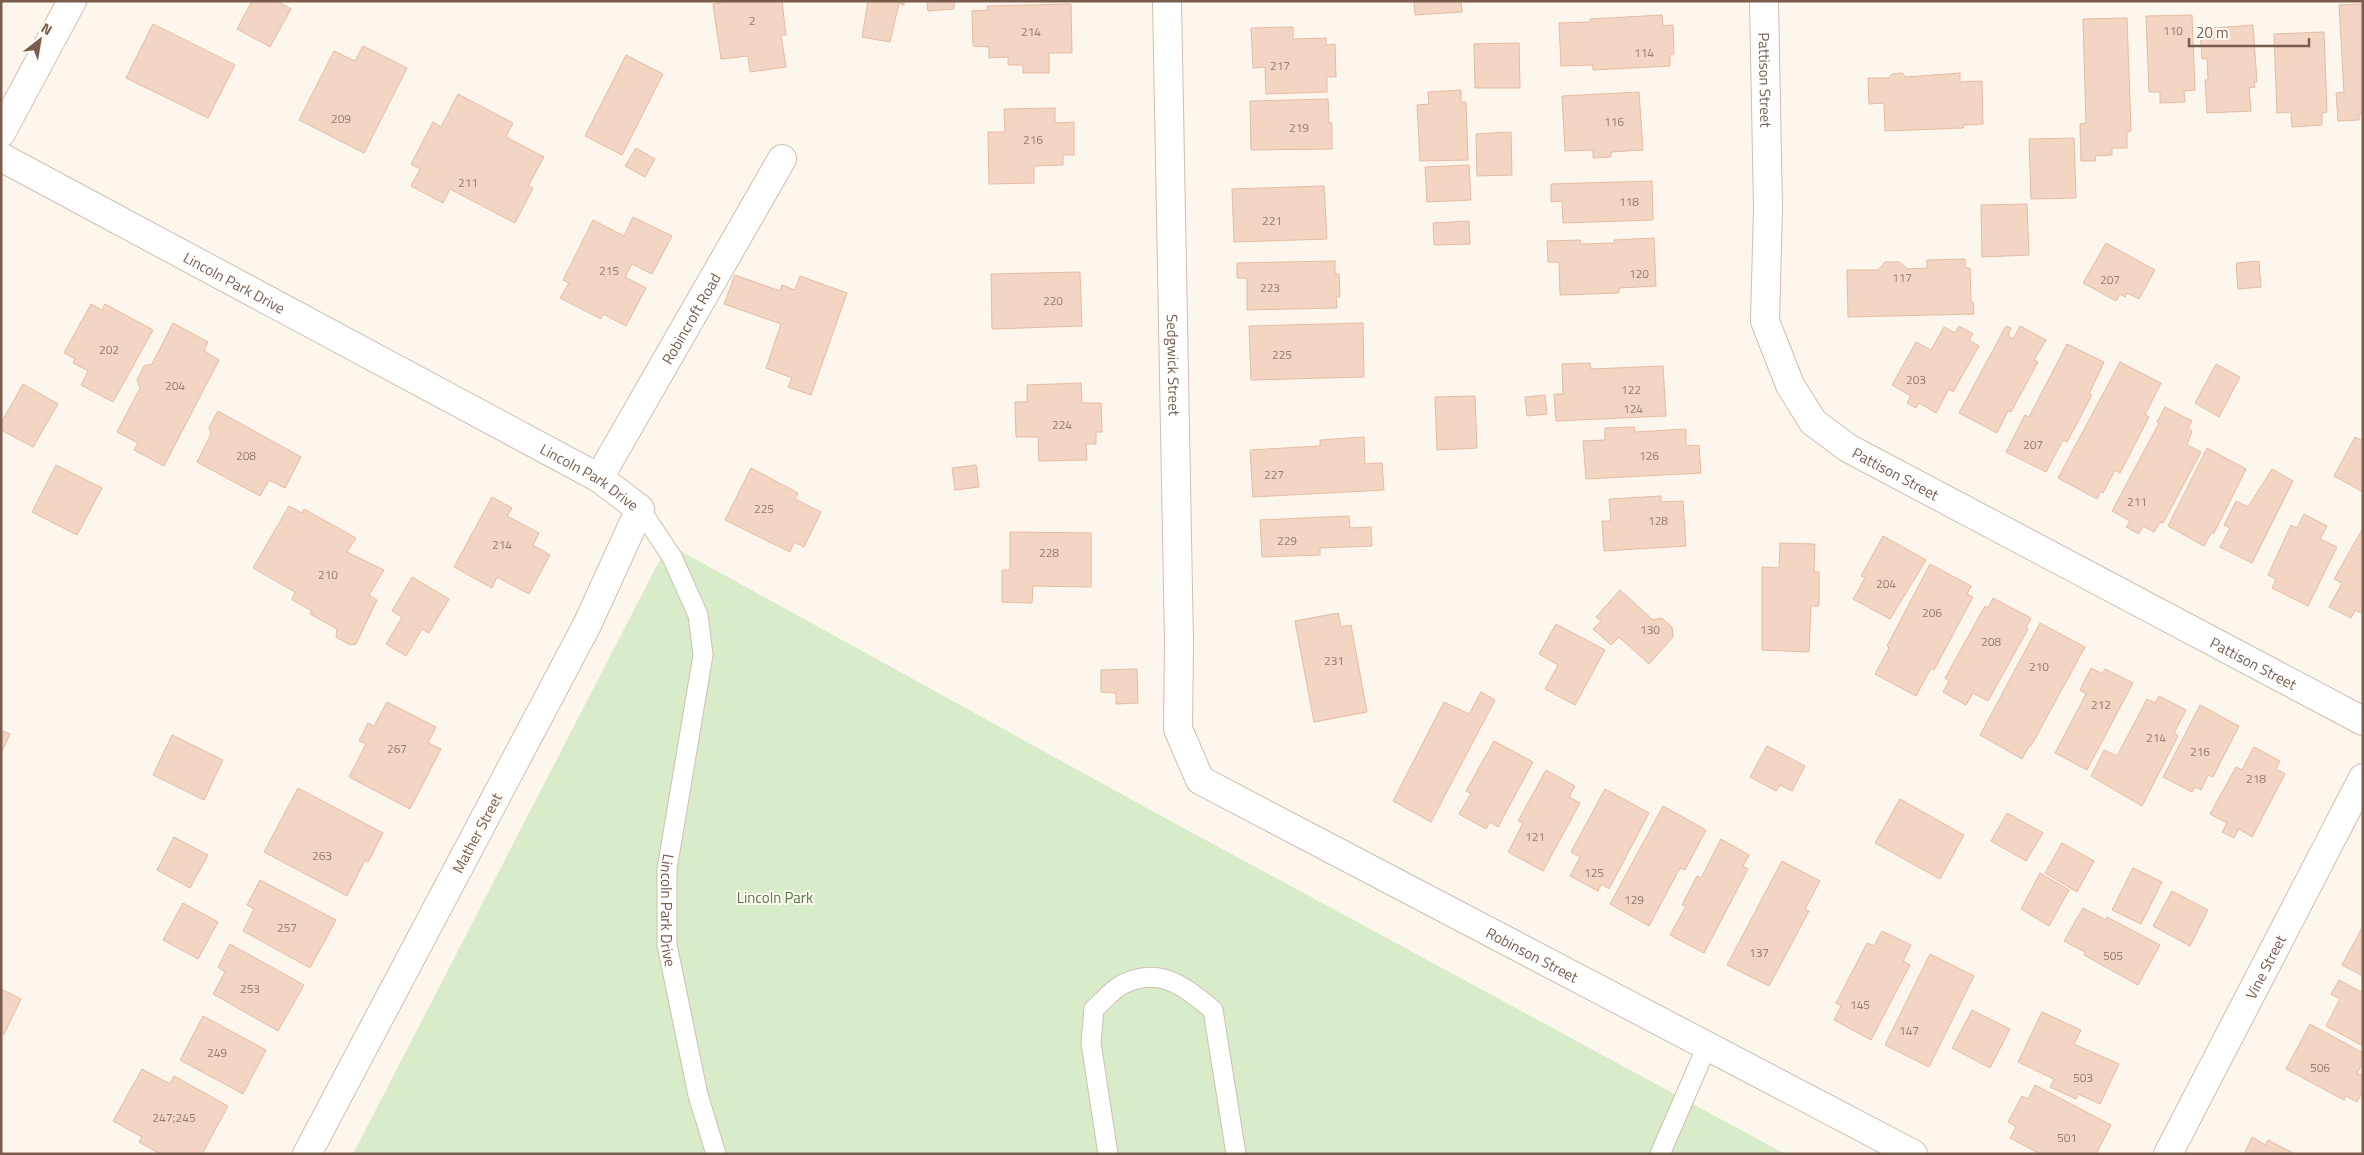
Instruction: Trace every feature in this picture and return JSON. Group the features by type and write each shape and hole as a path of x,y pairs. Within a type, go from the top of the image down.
{"street":[{"path":"1,133 72,1"},
{"name":"Sedgwick Street","path":"1168,1 1180,643 1178,728"},
{"name":"Pattison Street","path":"1764,1 1768,208 1765,321 1790,385 1813,422 1848,448 2363,721"},
{"name":"Lincoln Park Drive","path":"1,157 599,478 640,509"},
{"name":"Robincroft Road","path":"599,478 782,159"},
{"name":"Mather Street","path":"307,1154 587,625 640,509"},
{"name":"Robinson Street","path":"1178,728 1200,780 1913,1154"},
{"name":"Vine Street","path":"2168,1154 2363,778"}],"lane":[{"name":"Lincoln Park Drive","path":"640,509 672,557 698,615 703,655 667,869 667,945 698,1095 716,1154"},
{"path":"1108,1154 1092,1042 1094,1010 1122,985 1153,976 1179,984 1213,1010 1236,1154"},
{"path":"1660,1154 1707,1046"}],"green space":[{"name":"Lincoln Park","path":"668,544 1154,812 1785,1154 353,1154"}],"building":[{"path":"252,1 277,1 291,9 270,47 237,29"},
{"path":"728,1 782,1 786,35 781,35 786,67 750,72 748,56 721,59 713,4"},
{"path":"868,1 904,1 904,5 899,3 890,42 862,37"},
{"path":"927,1 954,1 954,9 928,11"},
{"path":"1414,1 1461,1 1462,12 1415,15"},
{"path":"1071,4 1072,53 1049,53 1049,73 1023,73 1023,65 1008,65 1008,57 989,58 989,47 973,46 972,11 988,10 987,6"},
{"path":"2363,4 2363,114 2359,114 2359,120 2338,121 2336,93 2344,92 2339,5"},
{"path":"1662,15 1663,26 1673,25 1674,54 1670,54 1670,66 1593,70 1593,65 1561,66 1559,23 1590,22 1590,19"},
{"path":"2192,15 2195,90 2184,91 2185,102 2160,103 2160,92 2149,92 2146,16"},
{"path":"2127,18 2131,131 2127,132 2127,148 2112,148 2112,155 2095,156 2096,161 2081,161 2080,124 2086,123 2083,19"},
{"path":"153,24 235,65 208,118 126,78"},
{"path":"2253,25 2257,82 2254,82 2255,87 2249,88 2251,111 2207,113 2205,80 2208,80 2207,58 2202,59 2200,29"},
{"path":"1293,27 1293,39 1326,38 1326,45 1335,44 1336,77 1327,77 1327,92 1266,94 1265,67 1253,68 1251,28"},
{"path":"2324,32 2327,112 2322,113 2322,125 2292,127 2291,112 2277,113 2274,34"},
{"path":"1519,43 1520,88 1475,88 1474,44"},
{"path":"363,46 407,68 364,153 299,120 334,51 355,61"},
{"path":"626,55 663,74 622,155 585,136"},
{"path":"1902,73 1906,77 1960,73 1960,82 1982,81 1983,124 1964,125 1963,128 1885,131 1884,103 1869,104 1868,78 1889,78 1892,74"},
{"path":"1461,90 1461,102 1466,102 1468,160 1420,161 1417,105 1429,104 1428,92"},
{"path":"1639,92 1643,150 1611,152 1611,157 1593,158 1593,150 1565,151 1562,96"},
{"path":"458,94 513,123 506,137 544,157 528,186 533,188 515,223 450,189 443,203 411,186 420,169 411,164 433,122 441,127"},
{"path":"1328,99 1329,123 1332,123 1332,149 1251,150 1250,101"},
{"path":"1055,108 1055,123 1074,122 1074,155 1063,155 1063,165 1034,166 1034,183 989,184 988,132 1005,132 1004,109"},
{"path":"1511,132 1512,175 1477,176 1476,134"},
{"path":"2074,138 2076,198 2031,199 2029,139"},
{"path":"636,148 655,159 645,177 625,166"},
{"path":"1469,165 1471,200 1427,202 1425,167"},
{"path":"1652,181 1653,220 1563,223 1562,201 1551,202 1551,184"},
{"path":"1324,186 1327,239 1234,242 1232,189"},
{"path":"2027,204 2029,255 1982,257 1981,205"},
{"path":"633,217 672,236 652,274 632,264 625,277 646,288 626,326 603,314 601,319 560,298 569,283 563,280 593,220 624,236"},
{"path":"1469,221 1470,244 1434,245 1433,223"},
{"path":"1654,238 1656,286 1619,288 1619,293 1560,295 1559,262 1548,262 1547,241 1580,240 1581,244 1614,243 1614,240"},
{"path":"2106,243 2155,270 2139,299 2127,293 2125,297 2120,294 2116,301 2083,283"},
{"path":"1965,259 1965,268 1970,268 1971,302 1973,302 1974,314 1848,317 1847,270 1878,270 1885,262 1899,262 1908,269 1927,268 1927,260"},
{"path":"1335,261 1335,274 1339,274 1340,297 1336,297 1337,308 1247,310 1247,278 1237,278 1237,263"},
{"path":"2259,261 2261,287 2238,289 2236,263"},
{"path":"1080,272 1082,326 992,329 991,274"},
{"path":"735,275 780,291 782,285 795,290 800,276 847,293 811,395 788,387 792,378 766,368 781,324 724,304"},
{"path":"91,304 102,310 105,304 153,330 113,402 81,385 88,371 73,363 75,359 64,353"},
{"path":"173,323 208,342 204,351 219,360 164,466 134,450 138,443 117,432 140,388 137,380 144,366 152,364"},
{"path":"1363,323 1364,377 1251,380 1249,326"},
{"path":"1959,326 1973,334 1969,340 1979,346 1953,392 1949,389 1936,413 1919,403 1916,408 1907,403 1911,396 1892,385 1916,342 1931,350 1944,327 1955,333"},
{"path":"2006,326 2011,328 2008,335 2013,339 2020,326 2046,340 2034,360 2038,362 2011,412 2008,411 1997,433 1959,413"},
{"path":"2067,344 2104,362 2089,394 2092,395 2067,442 2063,440 2046,472 2006,452 2025,415 2029,417"},
{"path":"2120,362 2161,383 2145,415 2149,417 2120,473 2115,470 2103,493 2101,491 2097,499 2058,478"},
{"path":"1590,363 1591,369 1663,366 1666,416 1556,421 1554,394 1563,394 1562,364"},
{"path":"2216,364 2240,377 2219,417 2195,403"},
{"path":"1081,383 1082,403 1101,403 1102,432 1096,432 1096,444 1086,444 1087,460 1039,461 1038,437 1016,437 1015,402 1027,402 1027,385"},
{"path":"23,384 58,404 33,447 1,430 1,423"},
{"path":"1545,395 1547,414 1527,416 1525,397"},
{"path":"1475,396 1477,448 1437,450 1435,397"},
{"path":"2165,407 2192,421 2188,428 2192,431 2187,445 2201,452 2163,523 2160,522 2154,532 2143,526 2139,534 2126,527 2130,521 2112,511 2159,423 2157,422"},
{"path":"218,411 301,457 285,488 269,480 260,496 197,462 211,434 209,427"},
{"path":"1634,427 1635,432 1686,429 1686,446 1699,445 1701,473 1586,479 1583,441 1605,440 1605,428"},
{"path":"1364,437 1365,464 1382,463 1384,490 1253,497 1250,450 1320,446 1320,440"},
{"path":"2355,437 2363,441 2363,492 2334,476"},
{"path":"2207,448 2246,469 2214,533 2211,533 2204,546 2168,526"},
{"path":"56,465 102,488 77,535 32,512"},
{"path":"976,465 979,487 955,490 952,468"},
{"path":"751,468 798,493 795,499 821,512 804,547 794,542 790,552 725,520"},
{"path":"2272,469 2293,481 2252,563 2220,547 2230,528 2224,525 2236,501 2248,507"},
{"path":"1661,496 1661,502 1683,501 1686,546 1604,551 1602,521 1611,521 1609,499"},
{"path":"492,497 512,508 507,516 539,533 533,545 550,555 529,594 497,577 492,588 454,567"},
{"path":"289,506 302,513 304,509 356,538 347,552 384,570 369,595 377,600 356,644 350,645 336,637 337,629 310,614 312,611 292,600 295,592 253,568"},
{"path":"2304,514 2327,526 2320,539 2337,547 2308,606 2272,588 2276,579 2268,575 2291,525 2297,528"},
{"path":"1349,516 1350,528 1371,527 1372,546 1320,548 1320,555 1262,557 1260,520"},
{"path":"2363,528 2363,614 2355,610 2351,618 2329,607 2342,583 2334,579"},
{"path":"1010,532 1091,533 1091,587 1033,586 1032,603 1002,602 1002,570 1010,570"},
{"path":"1883,536 1926,560 1890,619 1853,599 1865,578 1861,576"},
{"path":"1780,543 1815,544 1814,572 1819,572 1819,606 1811,606 1809,652 1762,650 1762,567 1779,568"},
{"path":"1930,564 1971,586 1967,594 1973,597 1934,670 1931,668 1916,696 1875,674 1889,648 1887,646"},
{"path":"412,577 449,599 429,633 422,629 406,656 386,644 402,617 392,611"},
{"path":"1620,590 1653,620 1662,618 1672,627 1673,637 1649,664 1619,637 1611,645 1593,629 1601,621 1596,617"},
{"path":"1993,598 2031,618 2026,628 2028,629 1988,701 1973,693 1966,705 1943,692 1949,681 1945,678 1985,606 1988,608"},
{"path":"1338,613 1341,627 1351,625 1367,712 1314,722 1295,621"},
{"path":"2040,623 2085,647 2022,759 1980,735"},
{"path":"1556,624 1605,650 1575,705 1545,689 1558,665 1539,654"},
{"path":"2091,668 2102,674 2105,669 2133,683 2087,770 2055,753 2086,694 2080,690"},
{"path":"1137,669 1138,703 1116,704 1116,693 1101,692 1101,670"},
{"path":"1481,692 1495,700 1431,822 1393,801 1444,702 1469,714"},
{"path":"2159,696 2186,710 2174,733 2178,736 2142,806 2091,776 2104,750 2117,756 2147,699 2155,703"},
{"path":"387,702 436,727 428,743 441,749 410,809 349,777 366,744 359,741 368,723 374,726"},
{"path":"2200,705 2239,726 2213,777 2208,775 2201,790 2195,787 2192,792 2163,777"},
{"path":"1,730 10,734 2,751 1,751"},
{"path":"172,735 223,760 204,800 153,775"},
{"path":"1494,741 1533,762 1498,827 1490,822 1486,829 1459,814 1471,793 1466,791"},
{"path":"1767,746 1805,766 1792,791 1780,785 1776,791 1750,777"},
{"path":"2254,747 2280,761 2276,769 2285,774 2252,837 2239,829 2234,838 2222,832 2227,823 2210,814 2236,767 2242,770"},
{"path":"1546,770 1575,786 1569,797 1580,803 1543,871 1508,852 1523,823 1518,821"},
{"path":"298,788 383,833 368,862 365,860 347,896 264,852"},
{"path":"1605,789 1649,813 1609,889 1601,884 1598,891 1570,876 1580,857 1571,852"},
{"path":"1900,799 1964,835 1940,879 1875,843"},
{"path":"1663,806 1706,830 1685,870 1680,868 1649,926 1610,904"},
{"path":"2007,813 2043,833 2026,861 1991,841"},
{"path":"174,837 208,855 190,888 157,870"},
{"path":"1721,839 1749,855 1743,866 1748,869 1704,953 1670,935 1686,906 1682,905 1697,876 1701,878"},
{"path":"2062,843 2094,861 2077,892 2045,873"},
{"path":"1782,861 1820,881 1805,909 1809,911 1769,986 1727,965"},
{"path":"2133,868 2162,882 2141,924 2112,910"},
{"path":"2040,873 2069,890 2049,926 2021,909"},
{"path":"260,880 336,920 310,968 243,931 254,909 247,905"},
{"path":"2172,891 2208,910 2190,946 2153,926"},
{"path":"183,903 218,922 198,959 163,940"},
{"path":"2083,908 2106,920 2107,917 2160,945 2138,985 2084,955 2085,952 2064,941"},
{"path":"2363,926 2363,976 2342,965"},
{"path":"1882,931 1911,945 1903,961 1910,965 1871,1040 1834,1020 1841,1006 1836,1003 1867,943 1874,946"},
{"path":"230,944 304,985 278,1031 213,994 225,972 218,967"},
{"path":"1930,954 1974,976 1929,1067 1885,1045"},
{"path":"2339,980 2363,993 2363,1046 2326,1026 2340,999 2331,994"},
{"path":"1,989 21,999 4,1034 1,1033"},
{"path":"1972,1010 2010,1029 1990,1068 1952,1048"},
{"path":"2042,1012 2081,1030 2074,1044 2119,1064 2100,1104 2078,1094 2076,1099 2050,1087 2054,1079 2018,1062"},
{"path":"203,1016 266,1050 243,1094 180,1060"},
{"path":"2310,1024 2363,1053 2363,1063 2357,1073 2363,1076 2363,1091 2357,1102 2346,1096 2344,1100 2286,1069"},
{"path":"142,1069 170,1084 174,1076 228,1106 202,1154 160,1154 139,1142 142,1137 113,1121"},
{"path":"2035,1085 2111,1125 2096,1154 2040,1154 2010,1138 2016,1127 2008,1122 2022,1096 2028,1099"},
{"path":"2252,1137 2265,1145 2268,1140 2295,1154 2244,1154"}]}
